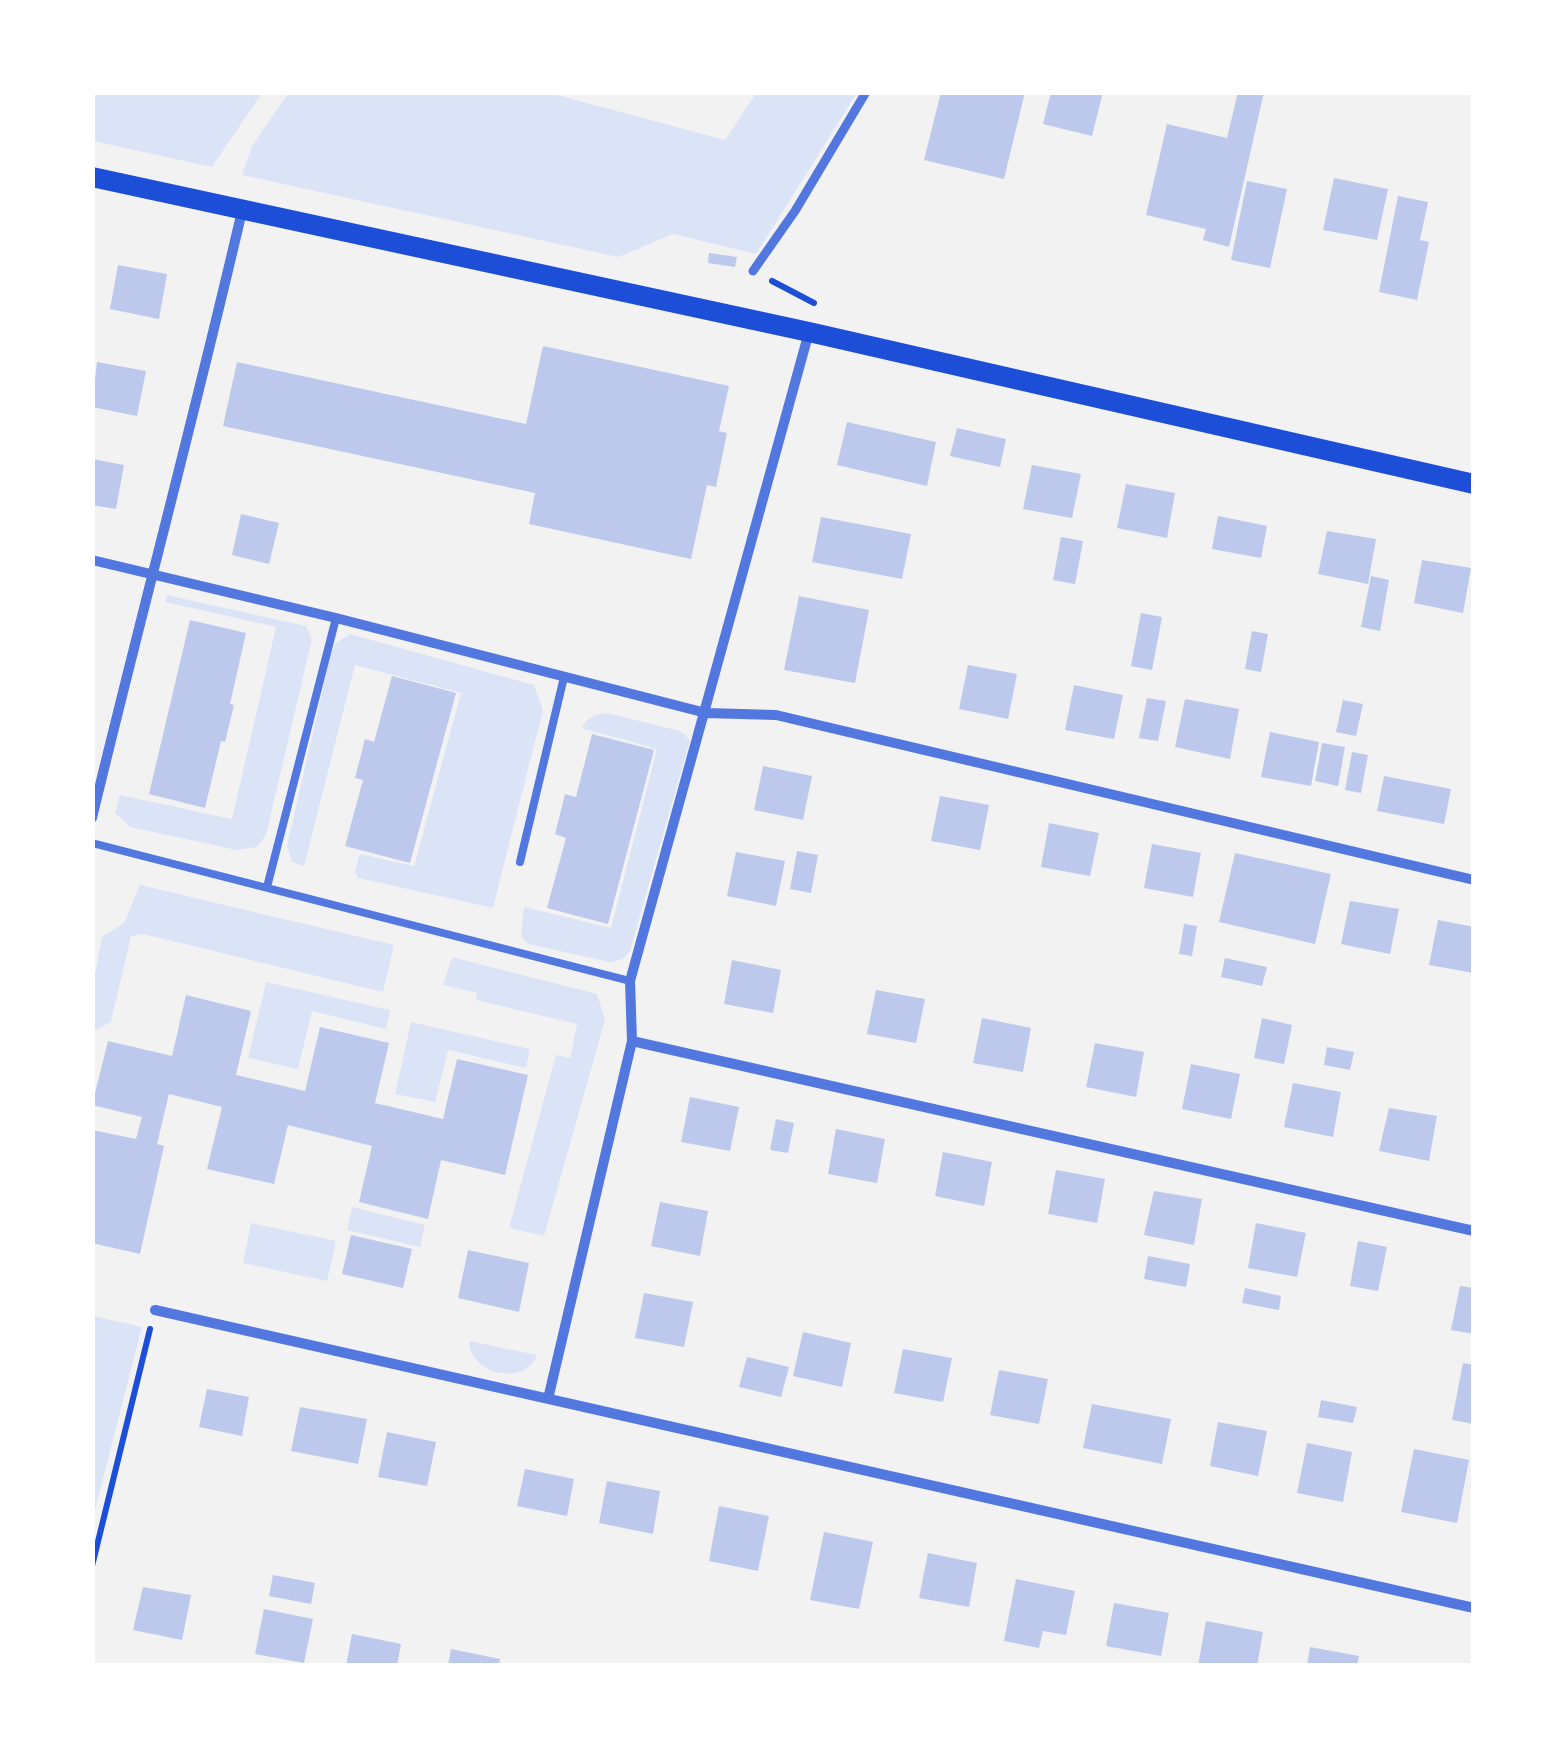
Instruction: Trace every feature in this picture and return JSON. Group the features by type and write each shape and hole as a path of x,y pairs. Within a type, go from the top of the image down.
{"main road":[{"path":"92,177 809,332 1474,484"}],"street":[{"path":"753,271 795,211 866,92"},
{"path":"92,818 151,574 186,454 242,211"},
{"path":"548,1399 632,1041 630,981 809,332"},
{"path":"92,560 706,712 776,716 1474,880"},
{"path":"632,1041 1474,1231"},
{"path":"155,1310 1474,1608"}],"lane":[{"path":"267,887 336,618"},
{"path":"520,862 564,677"},
{"path":"92,842 630,981"}],"path":[{"path":"753,271 816,304 809,332"},
{"path":"92,1566 155,1310"}],"shaded area":[{"path":"93,92 262,93 212,167 93,141"},
{"path":"289,92 550,93 725,140 756,93 857,93 756,254 673,234 618,257 242,175 252,146"},
{"path":"167,595 306,626 312,639 266,835 257,847 236,850 130,827 115,813 120,795 232,819 276,627 165,602"},
{"path":"350,634 534,685 543,710 493,908 358,878 355,870 360,854 414,866 461,693 355,665 304,866 292,862 287,846 331,653 336,643"},
{"path":"607,713 680,731 690,740 630,951 623,959 610,962 528,944 521,936 524,907 611,928 657,749 582,728 592,717"},
{"path":"140,885 394,945 383,992 143,934 131,936 111,1022 93,1031 93,984 102,937 124,923"},
{"path":"452,957 597,994 605,1020 544,1236 509,1228 556,1055 570,1058 577,1024 476,1000 477,993 443,985"},
{"path":"266,982 390,1010 386,1029 312,1011 298,1069 248,1058"},
{"path":"411,1022 530,1049 526,1068 448,1050 435,1102 395,1094"},
{"path":"352,1207 425,1225 420,1247 347,1230"},
{"path":"251,1223 336,1241 327,1281 243,1263"},
{"path":"92,1316 142,1327 93,1517"},
{"path":"469,1341 537,1355 521,1371 499,1373 478,1362"}],"building":[{"path":"941,92 1025,92 1004,179 924,160"},
{"path":"1051,92 1103,92 1092,136 1043,124"},
{"path":"1238,92 1264,92 1229,247 1203,240 1206,229 1146,215 1167,124 1227,138"},
{"path":"1334,178 1388,189 1377,240 1323,230"},
{"path":"1247,181 1287,189 1270,268 1231,260"},
{"path":"1398,196 1428,202 1420,240 1429,242 1417,300 1379,292"},
{"path":"709,253 737,257 735,267 708,263"},
{"path":"118,265 167,274 159,319 110,309"},
{"path":"543,346 729,386 719,431 727,433 716,487 707,485 691,559 529,524 535,493 223,426 237,362 526,424"},
{"path":"97,362 146,371 137,416 92,407"},
{"path":"847,422 936,442 927,486 837,465"},
{"path":"957,428 1006,439 1000,467 950,456"},
{"path":"92,459 124,465 116,509 92,505"},
{"path":"1032,465 1081,474 1072,518 1023,509"},
{"path":"1126,484 1175,493 1167,538 1117,528"},
{"path":"241,514 279,523 269,564 232,555"},
{"path":"1218,516 1267,526 1261,558 1212,549"},
{"path":"821,517 911,534 902,579 812,562"},
{"path":"1327,531 1376,539 1368,584 1318,574"},
{"path":"1061,537 1083,541 1075,584 1053,580"},
{"path":"1422,560 1471,568 1463,613 1414,603"},
{"path":"1371,576 1389,580 1380,631 1361,627"},
{"path":"799,596 869,610 855,683 784,670"},
{"path":"1141,613 1162,617 1152,670 1131,666"},
{"path":"190,620 246,633 230,704 234,705 205,808 149,794"},
{"path":"1252,631 1268,634 1261,672 1245,669"},
{"path":"968,665 1017,674 1008,719 959,709"},
{"path":"392,676 456,693 410,863 345,846 363,780 355,778 365,739 374,742"},
{"path":"1074,685 1123,695 1114,739 1065,730"},
{"path":"1147,698 1166,701 1158,741 1139,738"},
{"path":"1185,699 1239,709 1230,759 1175,747"},
{"path":"1343,700 1363,704 1356,736 1336,732"},
{"path":"1270,732 1319,742 1311,786 1261,777"},
{"path":"592,734 654,750 608,924 547,908 566,838 555,834 565,794 576,797"},
{"path":"1322,743 1345,747 1338,786 1315,781"},
{"path":"1352,752 1368,755 1361,793 1345,790"},
{"path":"763,766 812,776 803,820 754,810"},
{"path":"1384,776 1451,789 1444,824 1377,811"},
{"path":"940,796 989,805 980,850 931,841"},
{"path":"1049,823 1099,833 1090,876 1041,867"},
{"path":"1152,844 1201,853 1193,897 1144,888"},
{"path":"797,851 818,855 811,893 790,889"},
{"path":"736,852 785,861 776,906 727,896"},
{"path":"1235,853 1331,874 1315,944 1219,922"},
{"path":"1350,901 1399,909 1390,954 1341,944"},
{"path":"1438,920 1474,927 1474,973 1429,965"},
{"path":"1184,924 1197,926 1192,956 1179,954"},
{"path":"1225,958 1267,967 1262,986 1221,977"},
{"path":"732,960 781,970 773,1013 724,1004"},
{"path":"876,990 925,999 916,1043 867,1034"},
{"path":"186,995 251,1011 236,1075 305,1091 320,1027 389,1043 375,1103 443,1119 457,1059 528,1075 505,1175 441,1160 428,1219 359,1202 372,1146 288,1125 274,1184 207,1169 222,1107 169,1094 157,1144 164,1146 140,1254 92,1243 92,1130 136,1139 142,1117 92,1105 108,1041 172,1056"},
{"path":"982,1018 1031,1028 1023,1072 973,1063"},
{"path":"1262,1018 1292,1025 1284,1064 1254,1058"},
{"path":"1095,1043 1144,1052 1136,1097 1086,1087"},
{"path":"1327,1047 1354,1052 1350,1070 1324,1065"},
{"path":"1191,1064 1240,1074 1231,1119 1182,1109"},
{"path":"1293,1083 1341,1092 1333,1137 1284,1127"},
{"path":"690,1097 739,1107 730,1151 681,1142"},
{"path":"1389,1108 1437,1116 1429,1161 1379,1151"},
{"path":"776,1119 794,1123 788,1153 770,1150"},
{"path":"836,1129 885,1139 877,1183 828,1174"},
{"path":"943,1152 992,1162 984,1206 935,1196"},
{"path":"1056,1170 1105,1179 1097,1223 1048,1214"},
{"path":"1154,1191 1202,1199 1194,1245 1144,1235"},
{"path":"660,1202 708,1211 700,1256 651,1246"},
{"path":"1256,1223 1306,1233 1297,1277 1248,1268"},
{"path":"351,1235 412,1249 403,1288 342,1274"},
{"path":"1358,1241 1387,1247 1378,1291 1350,1286"},
{"path":"468,1250 529,1263 519,1312 458,1298"},
{"path":"1148,1256 1190,1264 1186,1287 1144,1279"},
{"path":"1460,1286 1474,1288 1474,1334 1451,1330"},
{"path":"1245,1288 1281,1296 1279,1310 1242,1303"},
{"path":"644,1293 693,1302 684,1347 635,1338"},
{"path":"803,1332 851,1343 842,1387 793,1376"},
{"path":"903,1349 952,1358 943,1402 894,1393"},
{"path":"747,1357 789,1367 781,1397 739,1387"},
{"path":"1463,1363 1474,1365 1474,1424 1452,1420"},
{"path":"999,1370 1048,1379 1039,1424 990,1415"},
{"path":"207,1389 249,1397 242,1436 199,1427"},
{"path":"1321,1400 1357,1407 1353,1423 1318,1417"},
{"path":"1092,1404 1171,1419 1162,1464 1083,1448"},
{"path":"300,1407 367,1419 358,1464 291,1451"},
{"path":"1218,1422 1267,1431 1258,1476 1210,1466"},
{"path":"387,1432 436,1442 427,1486 378,1477"},
{"path":"1307,1443 1352,1452 1343,1502 1297,1493"},
{"path":"1414,1449 1469,1460 1457,1523 1401,1512"},
{"path":"525,1469 574,1479 567,1516 517,1506"},
{"path":"607,1481 660,1491 653,1534 599,1523"},
{"path":"719,1506 769,1516 758,1571 709,1561"},
{"path":"824,1532 873,1542 859,1609 810,1600"},
{"path":"928,1553 977,1563 969,1607 919,1598"},
{"path":"273,1575 315,1583 311,1604 269,1596"},
{"path":"1016,1579 1075,1591 1066,1635 1043,1631 1039,1648 1004,1641"},
{"path":"143,1587 191,1595 182,1640 133,1630"},
{"path":"1114,1603 1169,1613 1161,1656 1106,1646"},
{"path":"264,1609 313,1619 304,1663 255,1654"},
{"path":"1206,1621 1263,1632 1257,1666 1198,1666"},
{"path":"352,1634 401,1644 397,1666 346,1666"},
{"path":"1310,1647 1359,1656 1357,1666 1307,1666"},
{"path":"451,1649 500,1659 499,1666 448,1666"}]}
